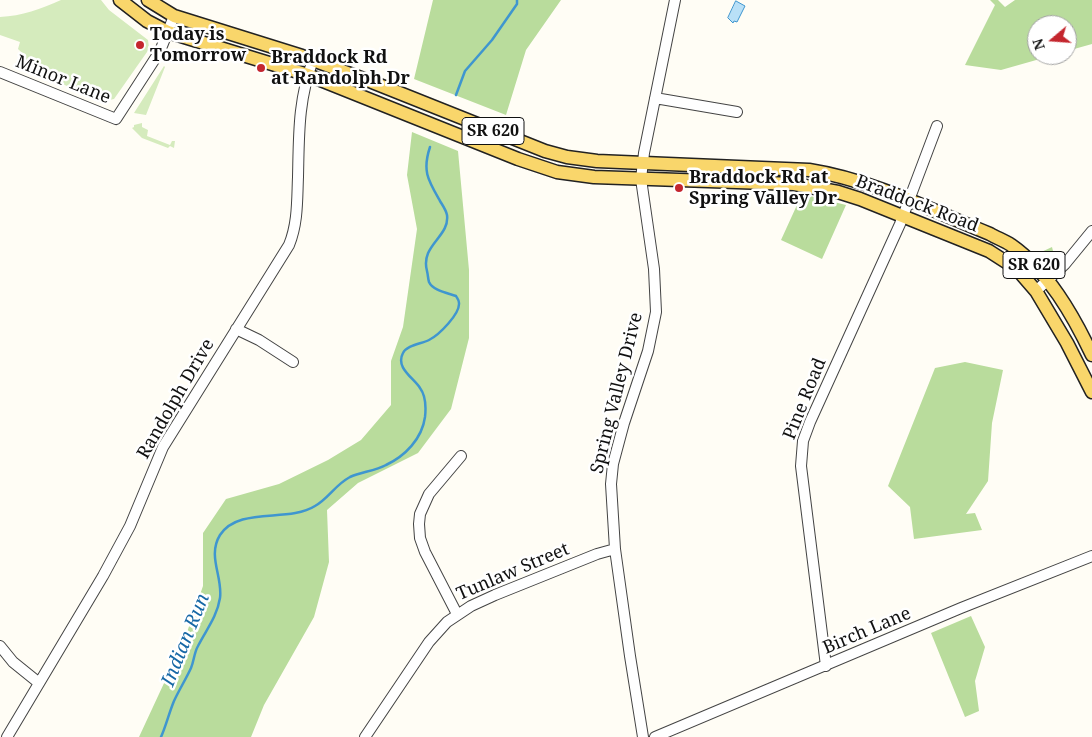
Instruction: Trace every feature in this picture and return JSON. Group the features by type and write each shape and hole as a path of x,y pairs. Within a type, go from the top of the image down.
{"main road":[{"name":"Braddock Road","path":"120,0 147,21 168,32 308,75 538,166 579,176 794,184 812,187 860,199 990,251 1018,269 1036,291 1067,343 1092,392"},
{"name":"Braddock Road","path":"148,0 174,16 313,60 545,151 567,157 642,164 809,170 831,173 856,180 990,234 1010,244 1034,264 1048,281 1092,355"}],"street":[{"name":"Spring Valley Drive","path":"643,737 631,665 610,500 613,464 624,422 648,351 656,312 654,269 641,179 642,164 675,0"},
{"name":"Minor Lane","path":"0,72 116,119 160,51 174,16"},
{"name":"Randolph Drive","path":"7,737 103,576 130,526 163,446 278,265 292,237 297,208 302,95 313,60"},
{"path":"655,98 737,112"},
{"name":"Pine Road","path":"826,666 801,466 803,441 903,216 937,126"},
{"path":"1036,291 1065,264 1092,231"},
{"path":"236,329 259,340 293,362"},
{"path":"457,614 425,552 420,538 419,524 420,514 429,494 461,456"},
{"name":"Tunlaw Street","path":"365,737 429,642 457,614 496,595 597,554 615,549"},
{"name":"Birch Lane","path":"655,737 961,608 1092,556"},
{"path":"0,646 13,662 39,684"}],"green space":[{"path":"61,0 101,0 109,10 148,40 149,48 147,52 114,99 100,102 75,92 72,88 55,81 45,80 46,76 34,72 33,75 27,73 24,68 24,57 18,49 20,42 0,35 0,17 31,12"},
{"path":"433,0 561,0 526,50 506,115 414,79"},
{"path":"990,0 998,0 1005,7 1015,0 1092,0 1092,44 1077,48 1077,15 1027,15 1027,63 1001,70 965,65 995,5"},
{"path":"164,66 146,115 134,113"},
{"path":"142,123 142,127 148,130 147,136 170,145 172,141 175,141 174,148 170,146 168,148 142,138 132,128 134,125"},
{"path":"412,132 458,151 469,270 469,338 451,409 418,453 358,483 327,510 329,562 314,617 264,705 251,737 139,737 185,638 203,586 203,533 226,499 279,484 328,460 361,440 391,405 391,361 403,327 417,229 407,175"},
{"path":"802,194 846,205 822,259 781,240"},
{"path":"1052,247 1055,259 1048,268 1035,255"},
{"path":"965,362 1003,370 992,423 988,481 966,514 975,513 982,530 914,539 910,507 888,486 935,368"},
{"path":"971,616 985,647 975,681 979,711 965,717 931,633"}],"water":[{"path":"736,1 745,6 737,22 734,21 733,23 728,18"}],"waterway":[{"name":"Indian Run","path":"456,95 465,71 492,40 517,4 517,0"},
{"name":"Indian Run","path":"161,737 174,701 219,605 220,590 215,551 220,535 228,526 239,521 291,514 315,506 350,477 382,467 400,457 412,446 420,433 425,417 424,398 420,388 403,368 401,358 405,350 429,340 443,329 453,318 459,303 456,296 437,290 428,280 426,262 428,254 447,223 447,215 432,187 426,169 430,147"}],"place":[{"name":"Today is Tomorrow","path":"140,45"},
{"name":"Braddock Rd at Randolph Dr","path":"261,68"},
{"name":"Braddock Rd at Spring Valley Dr","path":"679,188"}]}
